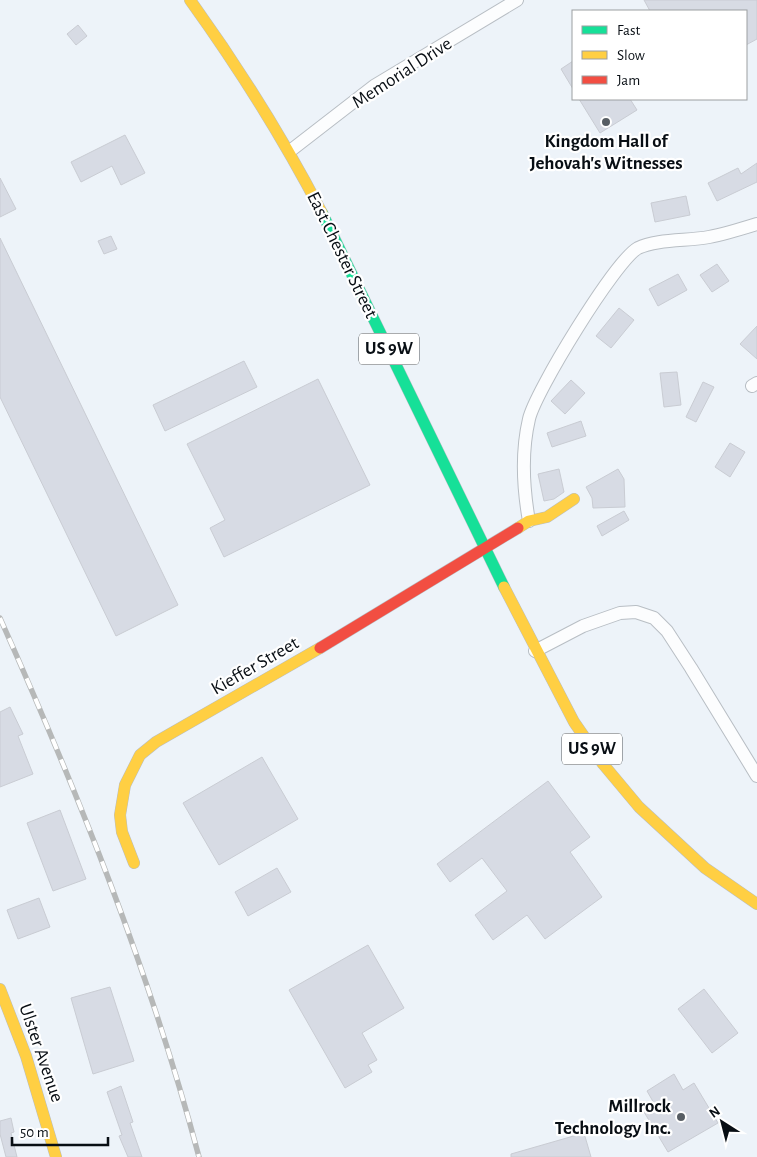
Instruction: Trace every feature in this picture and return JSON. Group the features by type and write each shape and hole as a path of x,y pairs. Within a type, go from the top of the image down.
{"main road":[{"name":"East Chester Street","path":"190,0 236,64 290,151 338,244 486,549"},
{"name":"Kieffer Street","path":"134,863 122,832 120,815 125,785 140,755 156,742 327,644 486,549 529,521 547,517 574,499"},
{"name":"US 9W","path":"486,549 535,651 588,743 639,807 705,868 757,904"},
{"name":"Ulster Avenue","path":"0,988 26,1056 56,1157"}],"street":[{"name":"Memorial Drive","path":"290,151 374,86 517,0"},
{"path":"529,521 523,452 529,418 540,391 605,286 630,254 638,248 646,245 710,237 757,224"},
{"path":"535,651 584,626 620,613 636,612 654,618 667,631 757,776"}],"building":[{"path":"644,0 757,0 757,39 747,44 747,10 649,10"},
{"path":"78,25 87,36 76,45 67,34"},
{"name":"Kingdom Hall of Jehovah's Witnesses","path":"572,62 572,87 561,69"},
{"name":"Kingdom Hall of Jehovah's Witnesses","path":"580,100 631,100 637,110 600,133"},
{"path":"125,135 145,173 121,185 112,166 81,182 71,162"},
{"path":"757,163 757,182 717,201 708,183 738,168 741,174"},
{"path":"0,178 16,209 0,217"},
{"path":"686,196 690,215 655,222 651,203"},
{"path":"111,236 117,249 104,254 98,241"},
{"path":"0,238 178,605 116,636 0,397"},
{"path":"717,264 729,281 712,292 700,275"},
{"path":"678,274 687,290 658,306 649,289"},
{"path":"619,308 634,320 611,348 596,336"},
{"path":"757,326 757,359 740,344"},
{"path":"244,361 257,387 165,431 153,405"},
{"path":"677,372 681,405 664,407 660,373"},
{"path":"318,379 370,485 224,557 210,528 225,520 187,444"},
{"path":"571,380 585,393 565,414 551,401"},
{"path":"703,382 714,387 696,422 686,417"},
{"path":"581,421 586,436 552,447 547,433"},
{"path":"730,443 745,452 730,477 715,467"},
{"path":"559,469 564,492 554,499 544,501 538,474"},
{"path":"618,469 624,479 625,507 593,508 592,498 586,487"},
{"path":"624,511 629,520 602,536 597,526"},
{"path":"10,707 23,734 18,736 33,774 0,787 0,712"},
{"path":"262,757 298,819 219,865 183,803"},
{"path":"548,781 590,837 570,852 602,897 545,939 527,915 493,940 475,915 507,891 482,858 450,882 437,864"},
{"path":"60,810 86,879 53,891 27,823"},
{"path":"277,868 291,892 248,916 235,892"},
{"path":"39,898 50,927 18,939 7,910"},
{"path":"368,945 404,1008 362,1033 377,1060 368,1065 372,1072 345,1088 289,990"},
{"path":"110,987 134,1061 93,1074 71,998"},
{"path":"704,989 738,1033 712,1053 678,1009"},
{"name":"Millrock Technology Inc.","path":"674,1074 683,1090 694,1083 718,1123 668,1152 644,1112 655,1105 647,1091"},
{"path":"121,1086 133,1122 130,1123 142,1157 128,1157 119,1136 122,1135 107,1092"},
{"path":"11,1118 14,1132 11,1133 17,1157 6,1157 0,1134 0,1121"},
{"path":"584,1133 591,1157 511,1157 511,1154"}],"railway":[{"path":"0,618 57,750 135,951 180,1088 199,1157"}],"traffic: fast":[{"path":"322,213 504,587"}],"traffic: slow":[{"path":"190,0 260,104 322,213"},
{"path":"518,528 529,521 547,517 574,499"},
{"path":"504,587 574,722 603,764 639,807 705,868 757,904"},
{"path":"134,863 122,832 120,815 125,785 140,755 156,742 320,648"},
{"path":"0,989 26,1056 56,1157"}],"traffic: jam":[{"path":"320,648 518,528"}],"place":[{"name":"Kingdom Hall of Jehovah's Witnesses","path":"606,122"},
{"name":"Millrock Technology Inc.","path":"681,1117"}]}
